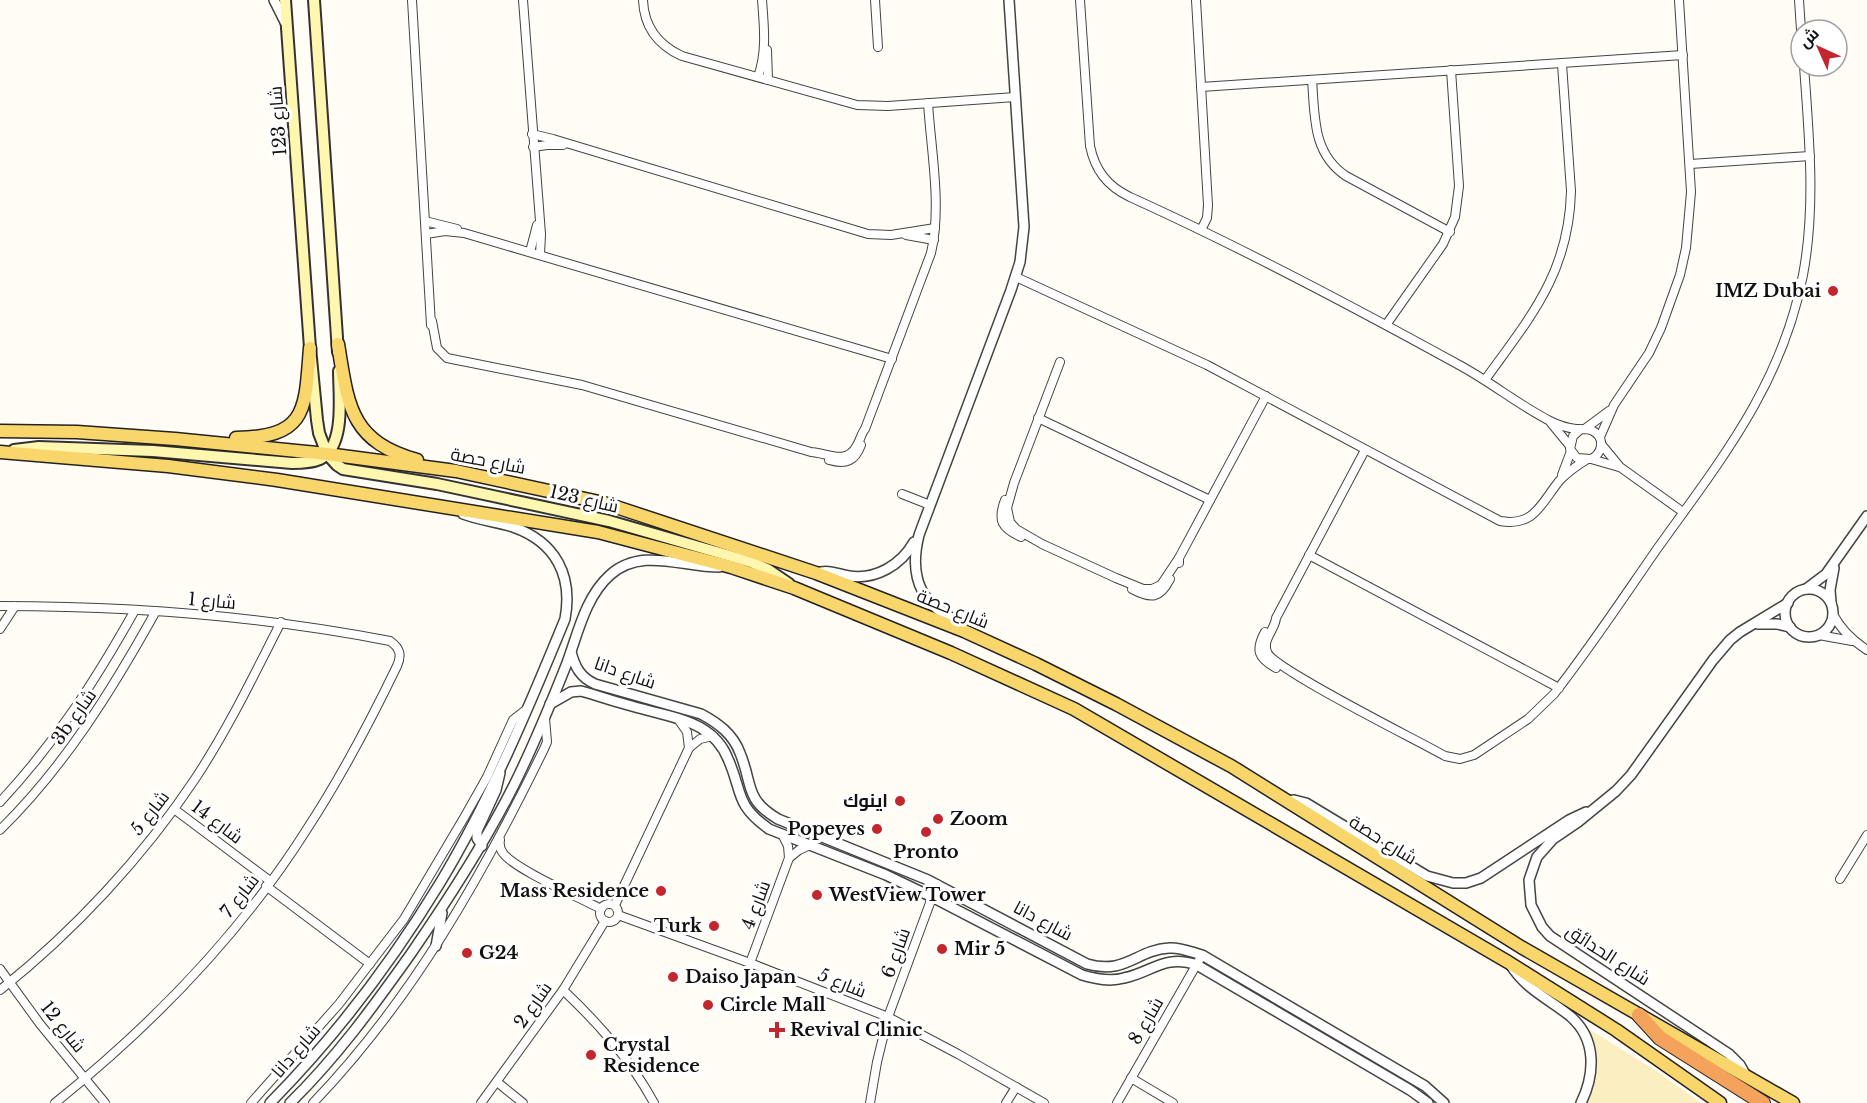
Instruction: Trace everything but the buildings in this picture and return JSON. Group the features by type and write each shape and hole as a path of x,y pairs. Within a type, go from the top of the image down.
{"highway":[{"path":"1639,1015 1660,1038 1763,1103"}],"main road":[{"name":"شارع 123","path":"285,0 310,348 318,433 327,454 343,469 437,484 598,518 696,545 752,562 767,569 794,588"},
{"path":"1,452 39,447 153,451 292,463 313,462 327,454 338,429 339,419 338,344 314,0"},
{"path":"338,344 350,407 359,425 373,440 390,451 456,471"},
{"path":"175,439 254,438 281,432 298,416 305,401 310,348"},
{"name":"شارع حصة","path":"0,431 76,432 175,439 327,454 456,471 604,503 816,573 964,631 1116,704 1231,766 1530,952 1793,1103"},
{"path":"1,452 168,466 266,478 598,532 731,567 794,588 951,653 1074,709 1508,962 1616,1030 1720,1103"}],"street":[{"path":"274,0 288,29"},
{"path":"411,0 433,350 438,359 446,363 472,365 582,385 812,452 818,457 837,462 850,461 859,452 865,429 927,266 934,240 936,228 928,103"},
{"path":"523,0 541,234 540,255"},
{"path":"643,0 646,21 652,33 670,51 857,105 873,106 1015,97"},
{"path":"762,0 769,60 768,80"},
{"path":"875,0 878,46"},
{"path":"964,631 961,623 936,608 922,590 917,579 914,557 919,535 1016,277 1024,227 1009,0"},
{"path":"1080,0 1090,146 1096,168 1103,178 1120,193 1258,257 1485,380 1548,420 1564,427 1594,431 1620,467 1683,512"},
{"path":"1196,0 1208,205 1207,218 1202,230"},
{"path":"1016,277 1178,350 1491,517 1509,523 1518,522 1535,513 1568,472 1598,454 1600,441 1614,405 1649,353 1675,293 1690,220 1690,164 1680,0"},
{"path":"1799,0 1800,18"},
{"path":"758,77 765,39"},
{"path":"1201,87 1683,55"},
{"path":"1485,380 1548,288 1557,270 1566,241 1571,211 1571,190 1562,64"},
{"path":"1386,325 1450,232 1458,202 1459,186 1451,70"},
{"path":"1365,450 1276,618 1261,641 1261,656 1267,663 1445,756 1455,759 1465,758 1528,719 1559,688 1745,424 1768,381 1787,336 1803,274 1809,235 1810,156 1805,78"},
{"path":"1312,80 1318,138 1323,153 1333,166 1346,176 1450,232"},
{"path":"532,134 858,231 879,235 902,234 936,228"},
{"path":"533,147 556,144 573,146"},
{"path":"1690,164 1810,156"},
{"path":"530,252 538,214"},
{"path":"425,220 892,359"},
{"path":"426,234 445,231 464,232"},
{"path":"902,234 934,240"},
{"path":"1060,362 1002,509 1003,524 1011,532 1042,544 1145,595 1157,595 1166,587 1179,558 1266,396"},
{"path":"1558,483 1571,449 1573,436 1614,405"},
{"path":"1038,418 1210,500"},
{"path":"1548,420 1577,458 1620,467"},
{"path":"902,494 930,505"},
{"name":"شارع دانا","path":"270,1103 335,1031 377,977 446,872 500,768 565,619 567,591 559,563 538,540 525,532 444,507"},
{"path":"1790,627 1786,611 1788,603 1794,595 1821,579 1835,563 1867,516"},
{"path":"816,573 832,571 858,577 879,573 903,558 919,535"},
{"path":"1310,555 1559,688"},
{"name":"شارع دانا","path":"290,1103 361,1023 442,909 482,846 545,718 593,597 601,584 624,566 653,559 710,567 731,567"},
{"path":"1819,635 1831,622 1831,576 1835,563"},
{"path":"1804,590 1818,591 1823,594 1838,624 1853,641 1867,650"},
{"name":"شارع الحدائق","path":"1745,1074 1729,1054 1560,944 1535,917 1531,905 1529,880 1538,857 1553,839 1573,826 1631,775 1721,650 1749,626 1788,603"},
{"name":"شارع 1","path":"0,606 156,611 281,622 390,641 400,652 397,666"},
{"path":"0,629 15,606"},
{"name":"3b شارع","path":"0,802 76,709 102,670 135,610"},
{"name":"3b شارع","path":"0,830 45,781 92,720 156,611"},
{"name":"شارع 5","path":"0,990 83,915 174,809 215,747 281,622"},
{"path":"1749,626 1777,624 1790,627 1798,634 1805,636 1819,635 1853,641"},
{"name":"شارع دانا","path":"571,652 574,664 586,680 701,714 724,729 740,752 750,791 766,812 778,819 937,884 1087,964 1098,967 1121,966 1168,948 1179,948 1202,955 1425,1086 1444,1103"},
{"name":"شارع 7","path":"55,1103 145,1024 185,985 229,934 306,830 347,762 397,666"},
{"name":"شارع دانا","path":"550,704 571,692 581,691 702,728 713,736 728,757 739,796 747,809 763,824 782,834 886,875 933,897 1082,975 1096,979 1124,978 1170,961 1197,965 1410,1090 1428,1103"},
{"path":"643,709 642,703 648,699"},
{"path":"251,1103 309,1040 404,919 433,873 487,777 513,720 528,708"},
{"path":"313,1103 385,1019 436,946 492,854 547,741 545,718"},
{"path":"678,719 687,732 689,748"},
{"path":"615,905 689,748 700,739 713,736"},
{"path":"500,768 498,785 477,831 477,838 482,846 492,854 601,909"},
{"name":"شارع الحدائق","path":"1288,801 1306,803 1427,876 1453,883 1466,883 1480,878 1569,820 1591,810"},
{"name":"شارع 14","path":"174,809 370,964"},
{"path":"782,834 788,846 789,858"},
{"path":"1840,879 1867,836"},
{"path":"500,838 503,854 520,867"},
{"path":"789,858 810,845"},
{"name":"شارع 4","path":"750,963 789,858"},
{"name":"شارع 6","path":"870,1103 888,1017 937,884"},
{"path":"609,904 615,905 618,915 613,921 605,921 600,915 601,909 609,904"},
{"path":"436,946 442,909"},
{"name":"شارع 5","path":"618,915 888,1017 1044,1103"},
{"name":"شارع 2","path":"481,1103 562,990 605,921"},
{"name":"شارع 8","path":"1117,1103 1202,955"},
{"path":"1508,962 1524,984 1573,1018 1582,1031 1589,1045 1592,1061 1591,1077 1581,1103"},
{"name":"شارع 12","path":"0,969 31,1013 105,1103"},
{"path":"562,990 621,1050 654,1103"},
{"path":"1131,1078 1173,1103"},
{"path":"497,1082 523,1103"},
{"path":"1006,1103 1016,1086"}],"sand":[{"path":"1590,1030 1658,1072 1701,1103 1587,1103 1597,1069"}],"place":[{"name":"IMZ Dubai","path":"1833,291"},
{"name":"اينوك","path":"900,801"},
{"name":"Zoom","path":"938,819"},
{"name":"Popeyes","path":"877,829"},
{"name":"Pronto","path":"926,832"},
{"name":"Mass Residence","path":"661,891"},
{"name":"WestView Tower","path":"817,895"},
{"name":"Turk","path":"714,926"},
{"name":"Mir 5","path":"942,949"},
{"name":"G24","path":"467,953"},
{"name":"Daiso Japan","path":"673,977"},
{"name":"Circle Mall","path":"708,1005"},
{"name":"Revival Clinic","path":"777,1030"},
{"name":"Crystal Residence","path":"591,1055"}]}
